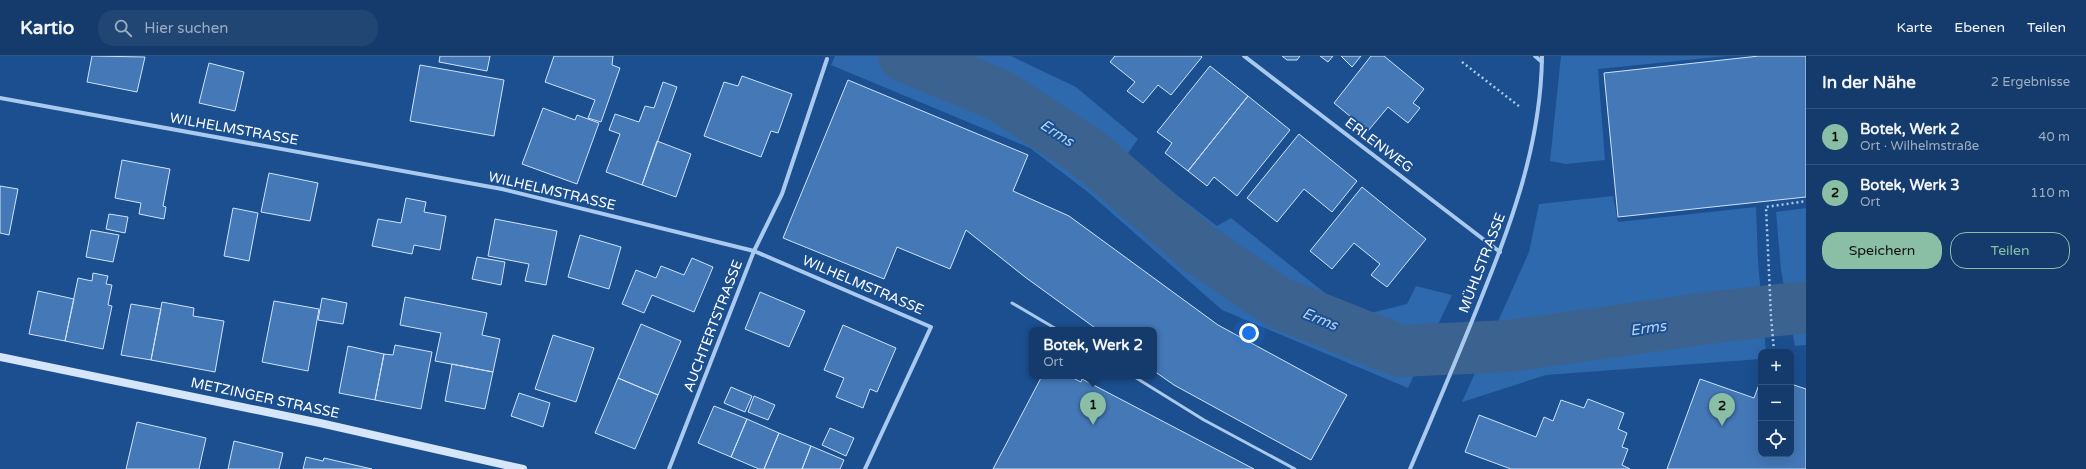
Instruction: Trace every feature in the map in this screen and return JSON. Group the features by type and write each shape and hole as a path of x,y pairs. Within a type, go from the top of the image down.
{"street":[{"name":"ERLENWEG","path":"1244,56 1500,252"},
{"path":"1534,56 1542,62"},
{"name":"MÜHLSTRASSE","path":"1410,469 1500,252 1525,179 1537,119 1542,56"},
{"name":"AUCHTERTSTRASSE","path":"669,469 754,251 782,194 827,58"},
{"name":"WILHELMSTRASSE","path":"0,98 502,189 754,251 931,326 865,469"},
{"name":"METZINGER STRASSE","path":"0,357 320,423 524,469"}],"lane":[{"path":"1012,303 1053,327"},
{"path":"1138,379 1204,420 1295,469"}],"path":[{"path":"1462,62 1537,119"},
{"path":"1774,349 1766,207 1806,201"}],"shaded area":[{"path":"835,56 1011,56 1076,87 1138,139 1126,156 1217,226 1231,218 1355,317 1407,304 1416,286 1452,295 1408,388 1222,310 1089,193 1030,148 831,65"},
{"path":"1561,56 1727,56 1598,69 1605,160 1566,164 1550,161"},
{"path":"1613,196 1618,222 1756,207 1758,261 1766,349 1758,349 1758,359 1546,375 1462,402 1529,252 1539,204"},
{"path":"1806,208 1806,345 1795,346 1781,270 1776,212"}],"building":[{"path":"92,56 145,57 137,92 87,82"},
{"path":"440,56 490,56 487,71 439,62"},
{"path":"554,56 613,56 612,65 620,68 601,122 588,118 595,100 545,82"},
{"path":"1115,56 1202,57 1171,95 1158,85 1143,103 1127,91 1135,82 1110,62"},
{"path":"1282,56 1300,56 1297,60 1287,60"},
{"path":"1320,56 1333,56 1328,62"},
{"path":"1341,56 1361,56 1352,67"},
{"path":"1371,56 1384,56 1424,89 1413,103 1420,108 1408,123 1388,107 1368,131 1334,103"},
{"path":"1759,56 1806,56 1806,197 1618,217 1604,73"},
{"path":"209,63 244,72 235,111 199,103"},
{"path":"420,65 504,80 494,136 410,121"},
{"path":"1210,66 1248,96 1188,171 1165,153 1172,143 1157,132"},
{"path":"742,76 792,94 778,133 771,131 761,157 704,136 724,82 738,86"},
{"path":"848,80 1028,155 1013,191 1069,216 1218,325 1347,395 1311,460 1174,385 1157,373 1157,327 1094,327 1025,277 966,230 950,269 897,247 884,279 783,238"},
{"path":"663,82 677,87 642,185 606,172 620,134 609,130 615,114 639,122 645,106 654,108"},
{"path":"1248,96 1290,130 1237,196 1214,177 1207,186 1188,171"},
{"path":"543,108 575,120 577,115 599,123 577,184 522,164"},
{"path":"1299,134 1357,181 1332,212 1304,189 1277,222 1247,198"},
{"path":"657,141 691,154 676,197 642,185"},
{"path":"122,160 170,169 163,206 166,207 164,219 139,214 141,203 115,198"},
{"path":"269,173 318,183 310,221 261,212"},
{"path":"0,186 18,189 9,235 0,233"},
{"path":"1362,187 1426,239 1387,287 1371,275 1380,264 1354,243 1332,269 1310,251"},
{"path":"406,198 426,202 424,212 446,216 440,250 414,245 412,254 372,246 378,219 401,223"},
{"path":"233,208 258,213 249,261 224,256"},
{"path":"109,214 128,217 125,233 106,229"},
{"path":"495,219 557,231 546,285 525,281 529,264 488,256"},
{"path":"91,230 119,235 113,262 86,257"},
{"path":"580,235 621,247 609,289 568,277"},
{"path":"477,257 505,262 501,285 472,279"},
{"path":"692,258 713,267 694,312 652,295 644,313 622,304 636,270 656,278 661,266 684,275"},
{"path":"93,273 108,276 106,284 112,285 108,305 112,306 103,349 65,341 78,278 92,281"},
{"path":"38,291 74,299 65,341 29,334"},
{"path":"760,292 805,311 789,347 745,329"},
{"path":"405,297 487,313 482,335 500,339 493,372 435,361 441,333 400,325"},
{"path":"322,298 347,303 343,324 318,320"},
{"path":"274,301 319,309 308,371 262,362"},
{"path":"162,302 194,308 193,316 224,321 215,372 151,360"},
{"path":"131,304 161,309 151,360 121,355"},
{"path":"641,324 681,341 658,395 618,378"},
{"path":"843,325 896,348 877,392 870,389 863,408 836,397 844,378 824,370"},
{"path":"553,335 594,348 576,402 535,389"},
{"path":"395,345 432,352 421,409 375,400 384,354 393,355"},
{"path":"348,346 384,354 375,400 339,393"},
{"path":"452,364 493,372 485,409 445,401"},
{"path":"618,378 658,395 635,449 595,433"},
{"path":"1040,379 1075,379 1081,382 1082,379 1254,469 993,469"},
{"path":"1700,379 1754,398 1758,387 1758,457 1794,457 1794,385 1806,389 1806,469 1667,469"},
{"path":"731,387 752,396 745,412 724,403"},
{"path":"519,393 550,403 543,427 511,416"},
{"path":"754,396 775,405 768,420 748,412"},
{"path":"1588,399 1624,413 1618,429 1627,433 1622,447 1628,449 1622,465 1630,469 1511,469 1465,452 1479,415 1536,437 1544,417 1553,421 1561,400 1584,408"},
{"path":"714,406 747,419 731,457 698,443"},
{"path":"747,419 779,433 764,469 759,469 731,457"},
{"path":"137,422 206,438 199,469 126,469"},
{"path":"830,428 854,438 846,456 822,445"},
{"path":"779,433 811,446 802,469 764,469"},
{"path":"234,441 283,453 279,469 228,469"},
{"path":"811,446 844,460 840,469 802,469"},
{"path":"306,457 323,461 324,458 372,469 303,469"}],"waterway":[{"name":"Erms","path":"904,56 999,95 1087,152 1197,247 1277,302 1400,351 1509,346 1715,317 1806,307"}],"place":[{"name":"Botek, Werk 2","path":"1093,425"},
{"name":"Botek, Werk 3","path":"1722,426"}]}
